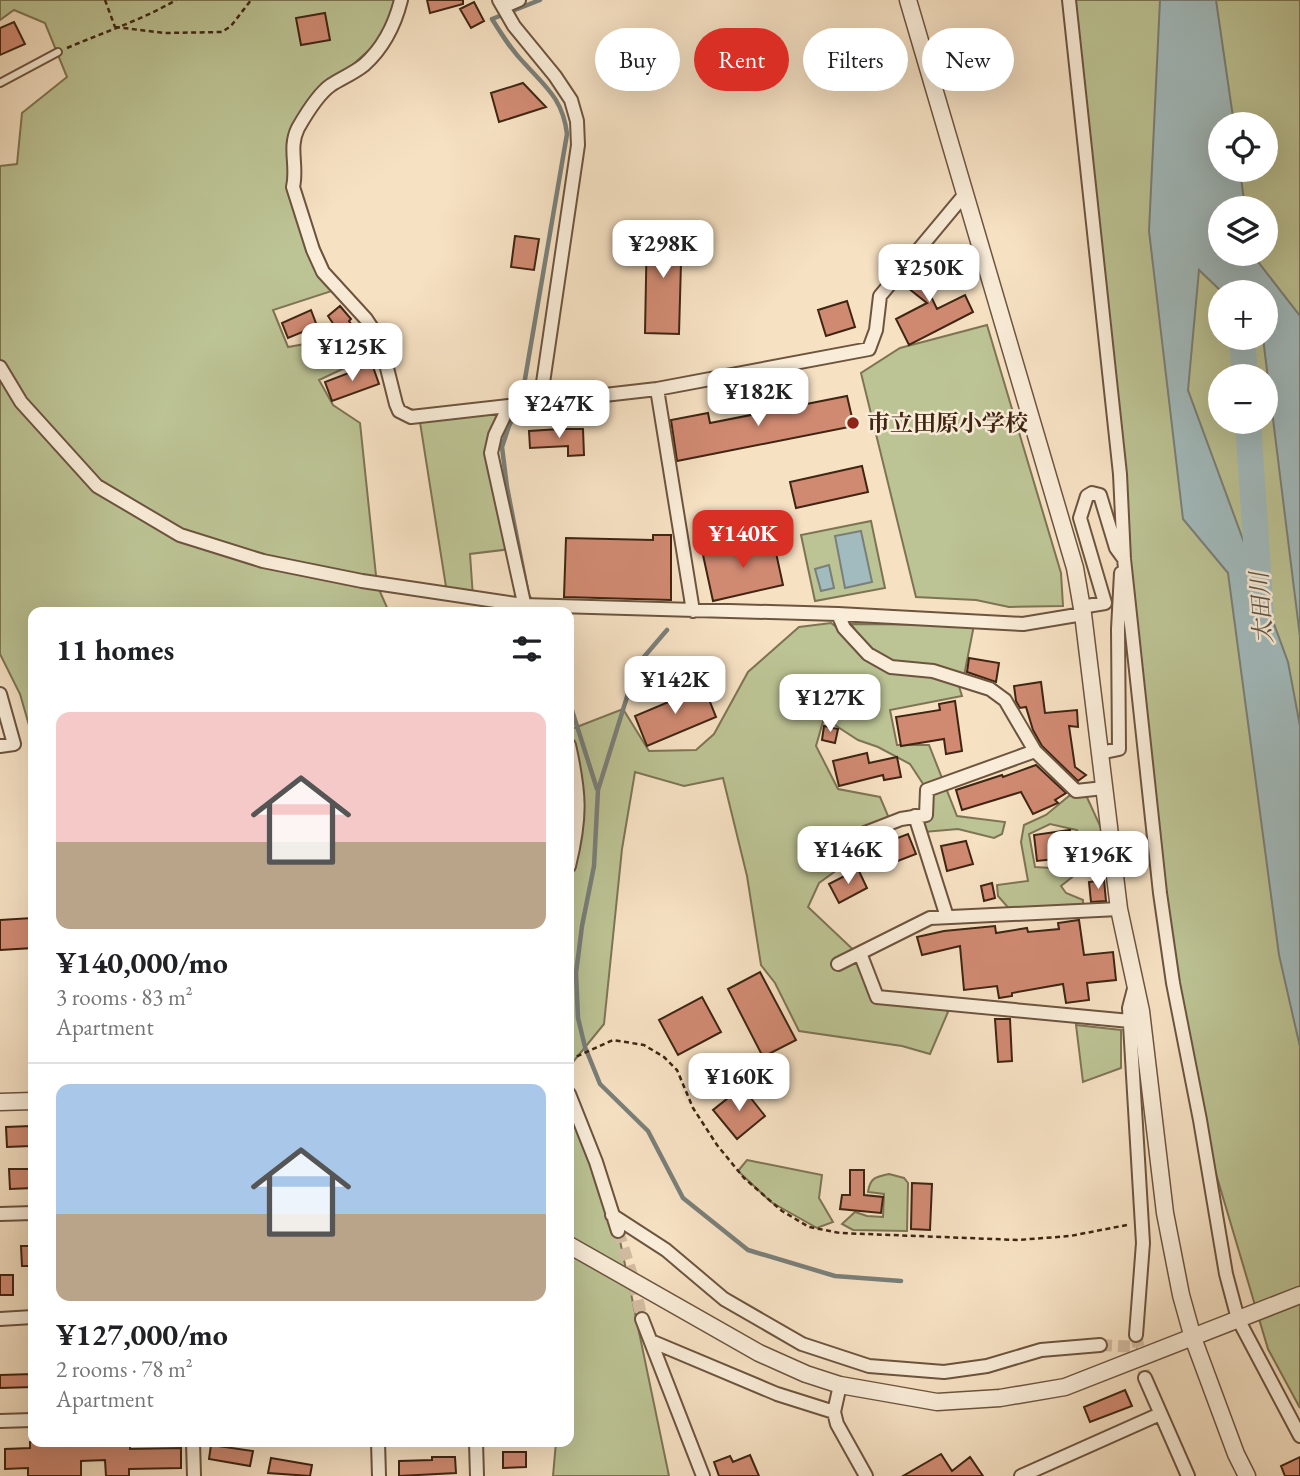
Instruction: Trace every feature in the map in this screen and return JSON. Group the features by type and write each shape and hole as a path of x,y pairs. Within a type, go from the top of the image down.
{"street":[{"path":"401,0 396,19 386,38 365,64 328,87 298,129 292,145 295,176 293,187 313,250 323,272 366,319 380,340 399,411 411,417 657,389 869,349 876,330 880,296 965,194"},
{"path":"519,0 501,3 513,26 555,76 571,100 577,121 578,145 540,404"},
{"path":"908,0 1075,568 1119,909 1141,1011 1165,1213 1193,1338 1236,1454 1247,1476"},
{"path":"1069,0 1120,474 1124,559 1160,893 1173,983 1226,1274 1238,1319 1300,1436"},
{"path":"0,367 20,401 97,486 180,535 262,561 512,607"},
{"path":"657,389 693,611"},
{"path":"509,407 495,435 491,453 524,607"},
{"path":"574,610 838,614 1041,623 1105,603 1080,518 1087,496 1092,493 1100,495 1116,548 1124,559 1119,593 1119,749 1100,753"},
{"path":"838,614 844,628 868,654 891,667 933,671 990,689 1005,700 1035,751 1076,791 1104,788"},
{"path":"0,694 14,744 0,746"},
{"path":"866,833 901,819 926,815 927,790 1035,751"},
{"path":"574,768 578,785 578,830 574,846"},
{"path":"915,816 947,918"},
{"path":"838,964 930,918 1119,909"},
{"path":"860,953 877,998 1130,1021"},
{"path":"1135,985 1129,1008 1143,1243 1136,1335"},
{"path":"0,1102 28,1101"},
{"path":"574,1107 596,1162 618,1231"},
{"path":"0,1214 28,1213"},
{"path":"612,1215 666,1250 724,1299 802,1344 869,1366 944,1372 987,1366 1041,1350 1100,1345"},
{"path":"574,1248 759,1353 806,1374 840,1385 937,1402 1000,1398 1065,1387 1300,1294"},
{"path":"0,1319 28,1317"},
{"path":"642,1319 703,1476"},
{"path":"651,1341 777,1394 834,1412"},
{"path":"1145,1378 1188,1476"},
{"path":"840,1385 834,1412 837,1424 866,1476"},
{"path":"1025,1475 1160,1414"},
{"path":"0,1421 28,1420"},
{"path":"193,1447 194,1476"},
{"path":"378,1447 379,1476"},
{"path":"476,1447 477,1476"}],"lane":[{"path":"0,83 58,52"}],"path":[{"path":"105,0 115,27"},
{"path":"58,52 115,27 147,17 176,0"},
{"path":"115,27 165,33 222,32 231,26 251,0"},
{"path":"574,1058 614,1040 644,1045 664,1057 677,1070 693,1108 717,1145 749,1184 782,1211 809,1227 840,1233 1018,1240 1070,1236 1141,1223"}],"green space":[{"path":"0,0 400,0 390,31 305,108 293,187 338,289 273,310 288,347 321,341 353,358 347,367 319,380 333,405 360,423 377,585 387,607 28,607 28,722 20,694 0,654 0,166 17,164 22,113 67,77 45,23 14,10 0,20"},
{"path":"1073,0 1300,0 1300,1408 1268,1349 1200,1120 1161,901"},
{"path":"987,325 1061,573 1063,606 1009,607 976,600 916,597 861,373 900,348"},
{"path":"506,413 492,447 511,549 470,554 473,597 447,593 419,416"},
{"path":"871,521 885,588 815,601 801,535"},
{"path":"831,623 872,653 851,624 974,625 963,681 957,680 962,696 890,710 897,745 929,745 957,816 1005,822 1002,834 994,838 958,829 924,832 915,816 926,814 927,790 910,764 858,740 824,718 816,746 838,789 880,797 891,823 867,835 837,870 819,883 808,907 861,957 877,997 939,1003 948,1012 930,1054 902,1046 799,1031 775,983 761,965 747,876 723,778 684,786 635,772 622,849 604,1024 574,1061 574,728 623,709 649,751 696,750 714,734 748,672 799,627"},
{"path":"1085,793 1112,852 1087,856 1077,830 1050,824 1029,834 1035,867 1068,869 1076,874 1061,886 1066,893 1083,900 1083,911 1012,912 998,896 997,885 1028,881 1021,842 1024,825 1046,815 1069,796"},
{"path":"1076,1025 1121,1030 1121,1068 1083,1082"},
{"path":"574,1112 618,1231 669,1476 553,1476 556,1447 574,1447"},
{"path":"747,1160 822,1175 819,1198 833,1222 817,1228 771,1202 738,1171"},
{"path":"889,1174 904,1178 908,1183 907,1231 853,1230 842,1224 855,1212 883,1217 884,1194 868,1192 874,1179"}],"water":[{"path":"1160,0 1216,0 1232,112 1208,112 1208,182 1242,182 1243,196 1208,196 1208,266 1261,266 1272,280 1209,280 1199,270 1188,390 1288,662 1300,726 1300,1047 1279,955 1228,573 1183,519 1149,231"},
{"path":"1278,288 1300,316 1300,637 1275,434 1278,434 1278,364 1266,364 1264,350 1278,350"},
{"path":"861,531 872,582 845,588 835,536"},
{"path":"829,565 834,588 821,591 815,569"}],"building":[{"path":"427,0 463,0 463,4 430,13"},
{"path":"474,2 484,21 471,28 460,9"},
{"path":"325,13 330,40 301,45 296,18"},
{"path":"14,22 25,44 0,55 0,28"},
{"path":"523,83 546,107 499,122 491,93"},
{"path":"647,226 682,227 679,334 645,333"},
{"path":"515,236 539,239 534,270 511,267"},
{"path":"933,248 945,259 925,284 937,309 965,295 973,312 909,345 896,319 927,303 903,284"},
{"path":"847,301 855,327 826,336 818,310"},
{"path":"340,306 365,344 352,352 328,316"},
{"path":"311,310 317,326 288,338 282,323"},
{"path":"372,364 379,384 332,401 325,382"},
{"path":"847,396 854,426 677,461 671,420 708,413 710,423"},
{"path":"583,429 584,455 568,456 568,446 530,448 529,431"},
{"path":"862,466 868,492 796,508 790,482"},
{"path":"653,535 671,535 671,600 564,597 566,538 653,540"},
{"path":"773,539 783,585 713,601 703,555"},
{"path":"969,658 999,663 996,682 967,672"},
{"path":"1041,682 1045,713 1077,710 1078,727 1069,726 1075,767 1086,775 1078,781 1042,746 1033,730 1026,707 1020,708 1016,701 1014,686"},
{"path":"704,687 716,717 647,746 635,716"},
{"path":"955,701 962,751 946,754 944,739 901,746 896,717 940,710 939,704"},
{"path":"824,726 838,729 835,743 822,740"},
{"path":"867,753 869,763 897,757 901,777 884,780 883,775 839,786 833,761"},
{"path":"1036,765 1066,793 1055,800 1058,803 1033,814 1021,792 962,810 956,790"},
{"path":"1070,830 1074,857 1037,861 1034,835"},
{"path":"908,834 916,854 877,869 869,849"},
{"path":"966,841 973,864 947,871 941,846"},
{"path":"858,869 867,888 839,903 829,884"},
{"path":"1104,880 1106,901 1091,902 1089,882"},
{"path":"992,883 995,898 984,901 981,886"},
{"path":"28,918 28,948 0,950 0,920"},
{"path":"1079,920 1084,955 1113,952 1116,980 1087,983 1089,1000 1066,1003 1063,984 1012,993 1012,996 999,998 997,986 964,990 960,946 922,955 917,937 944,931 995,926 996,933 1027,928 1028,932 1059,929 1058,923"},
{"path":"760,972 796,1040 763,1057 728,989"},
{"path":"702,997 721,1032 678,1055 659,1020"},
{"path":"995,1019 1010,1019 1012,1061 998,1062"},
{"path":"742,1087 765,1116 737,1139 713,1110"},
{"path":"28,1126 28,1146 7,1147 6,1127"},
{"path":"9,1169 28,1169 28,1188 10,1189"},
{"path":"850,1170 864,1170 864,1195 883,1197 881,1213 840,1209 842,1195 850,1195"},
{"path":"912,1183 932,1184 930,1230 911,1229"},
{"path":"21,1246 28,1246 28,1266 22,1266"},
{"path":"0,1275 13,1275 13,1295 0,1295"},
{"path":"28,1374 28,1387 0,1388 0,1375"},
{"path":"1125,1390 1132,1406 1090,1422 1084,1407"},
{"path":"211,1447 253,1451 250,1466 209,1459"},
{"path":"181,1448 181,1468 129,1469 129,1476 106,1476 105,1460 81,1461 81,1476 28,1476 28,1468 5,1469 5,1449"},
{"path":"503,1452 526,1452 526,1467 503,1468"},
{"path":"941,1454 952,1471 970,1457 983,1476 903,1476"},
{"path":"750,1455 759,1476 719,1476 714,1462 730,1456 733,1462"},
{"path":"432,1457 455,1457 456,1473 399,1476 399,1461 432,1460"},
{"path":"1300,1457 1300,1476 1285,1476 1281,1466"},
{"path":"271,1458 312,1465 310,1476 268,1473"}],"waterway":[{"path":"534,607 528,595 502,447 517,411 525,379 567,134 562,112 553,95 516,54 492,19 540,0"},
{"name":"太田川","path":"1243,350 1244,364"},
{"name":"太田川","path":"1249,434 1261,616"},
{"path":"667,630 643,658 631,684 598,790 594,866 576,973 578,1018 585,1047 600,1084 648,1131 683,1198 748,1250 835,1276 901,1281"},
{"path":"574,717 597,789"}],"tunnel":[{"path":"618,1231 642,1319"},
{"path":"1136,1335 1145,1378"},
{"path":"1100,1345 1138,1347"}],"place":[{"name":"市立田原小学校","path":"853,423"}]}
